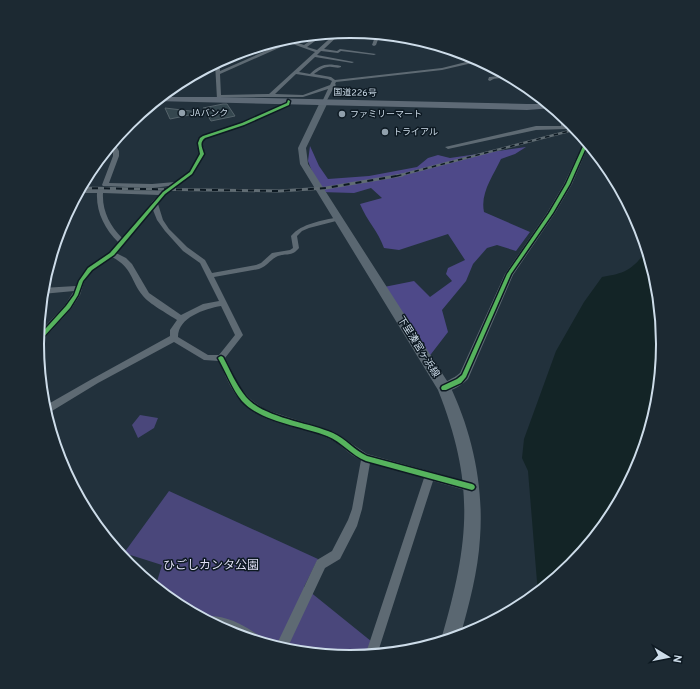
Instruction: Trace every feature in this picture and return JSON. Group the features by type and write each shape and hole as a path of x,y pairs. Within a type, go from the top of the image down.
{"highway":[{"name":"国道226号","path":"167,99 219,97 289,101 543,106"}],"main road":[{"name":"下里湊宮ヶ浜線","path":"324,102 302,148 302,160 444,388 461,433 468,459 472,487 473,525 471,551 466,578 452,634"}],"street":[{"path":"270,96 333,39"},
{"path":"374,45 376,40"},
{"path":"304,47 313,41"},
{"path":"294,43 318,53 352,62"},
{"path":"218,73 281,46"},
{"path":"318,53 338,52 340,50 374,54"},
{"path":"218,68 219,97 303,96 334,83 442,68 469,62"},
{"path":"311,75 319,68 326,65 339,67"},
{"path":"296,72 329,78 334,83"},
{"path":"490,80 491,78 499,77"},
{"path":"324,102 334,83"},
{"path":"44,333 68,307 90,269 112,254 154,203 174,184 191,173 200,160 202,154 199,144 200,140 204,137 243,124 288,104 289,101"},
{"path":"448,147 536,128 564,128 564,125"},
{"path":"115,148 116,156 105,185 152,186 174,184"},
{"path":"444,388 459,381 464,376 509,274 551,213 568,184 584,148"},
{"path":"85,191 164,193"},
{"path":"100,192 99,205 103,216 118,239 122,242"},
{"path":"154,203 160,220 167,230 185,249 203,262 239,335 221,358"},
{"path":"210,276 263,265 274,255 292,252 296,248 294,236 300,230 338,219"},
{"path":"112,254 124,260 130,266 146,295 181,319"},
{"path":"48,290 78,288"},
{"path":"174,338 174,330 181,319 206,306 224,303"},
{"path":"174,338 207,358 221,358"},
{"path":"50,408 174,338"},
{"path":"221,358 243,397 248,403 284,420 332,435 357,455 472,487"},
{"path":"284,644 321,564 336,555 353,522 357,509 366,458"},
{"path":"373,650 430,476"},
{"path":"223,623 230,624 246,633"}],"green space":[{"path":"140,415 158,418 154,428 138,438 132,425"},
{"name":"ひごしカンタ公園","path":"169,491 318,559 304,587 381,649 350,651 310,648 271,641 251,635 233,628 197,610 163,588 157,583 162,565 125,552"}],"shaded area":[{"path":"310,146 319,166 328,179 369,176 417,167 428,158 438,155 450,158 526,147 515,154 501,159 488,185 483,205 484,212 530,232 516,251 497,245 487,248 473,264 466,281 442,310 448,332 428,358 384,287 414,281 430,297 452,281 446,274 448,268 465,260 448,234 399,250 384,248 379,236 360,204 382,198 371,188 354,193 320,192 308,161"},
{"path":"643,255 651,285 656,324 656,365 654,385 646,424 625,480 605,515 567,561 537,588 528,471 522,458 524,439 556,351 584,302 602,277 628,270"}],"building":[{"path":"227,104 235,116 211,121 203,108"},
{"name":"JAバンク","path":"165,108 199,112 199,113 170,119"}],"railway":[{"path":"399,176 570,131"},
{"path":"87,188 279,191 326,188 399,176"}],"cycle path":[{"path":"44,333 68,307 76,295 81,281 90,269 112,254 164,193 191,173 202,154 200,141 204,137 243,124 288,104 289,101"},
{"path":"444,388 459,381 464,376 509,274 551,213 568,184 584,148"},
{"path":"221,358 240,394 256,409 277,418 336,437 356,453 366,458 472,487"}],"place":[{"name":"JAバンク","path":"182,113"},
{"name":"ファミリーマート","path":"342,114"},
{"name":"トライアル","path":"385,132"}]}
